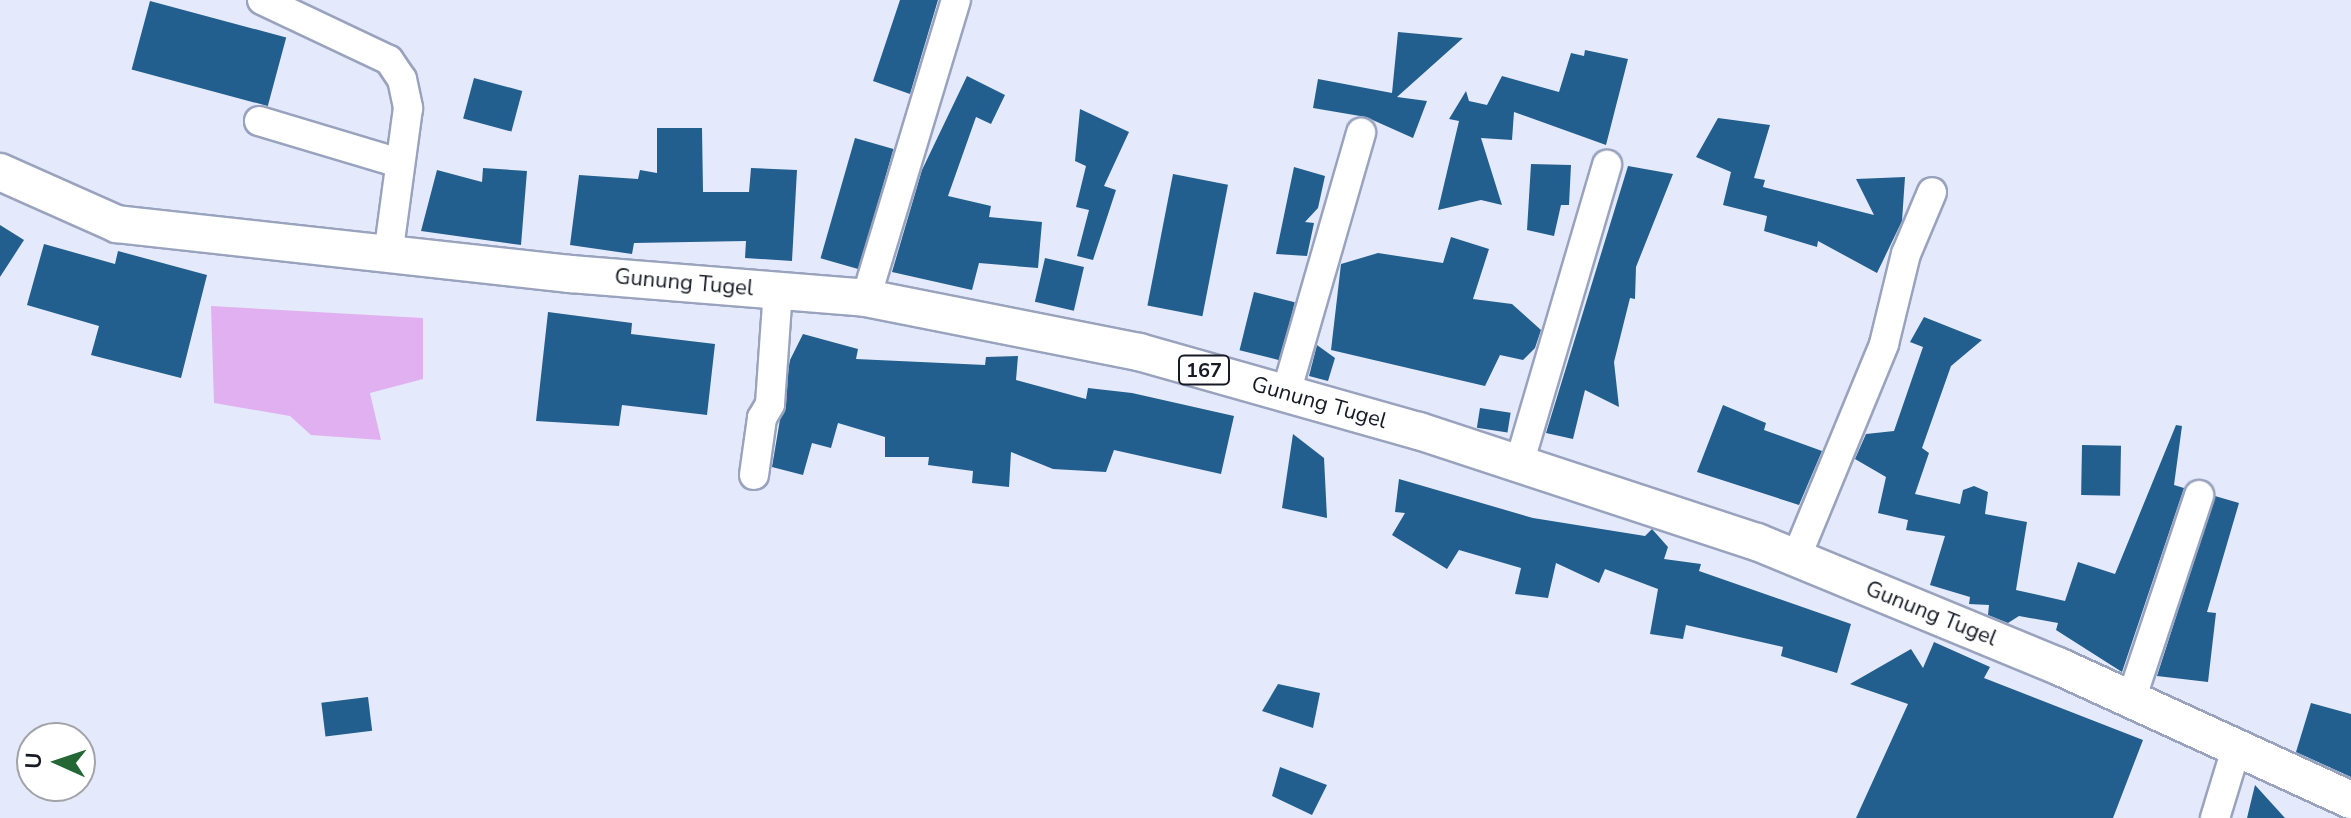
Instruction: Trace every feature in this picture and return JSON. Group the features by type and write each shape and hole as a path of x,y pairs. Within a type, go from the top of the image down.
{"main road":[{"name":"Gunung Tugel","path":"0,172 117,224 388,255 866,298 1079,337 1286,393 1519,464 1796,558 2131,700 2351,800"}],"street":[{"path":"262,0 389,60 402,79 408,108 388,255"},
{"path":"866,298 956,0"},
{"path":"259,121 399,163"},
{"path":"1286,393 1361,133"},
{"path":"1519,464 1607,165"},
{"path":"1796,558 1884,344 1906,254 1932,192"},
{"path":"754,475 762,418 770,404 778,291"},
{"path":"2131,700 2199,495"},
{"path":"2215,818 2236,749"}],"shaded area":[{"path":"211,306 423,318 423,379 370,393 381,440 311,435 290,416 214,403"}],"building":[{"path":"900,0 938,0 910,94 873,81"},
{"path":"150,1 286,37 268,106 132,70"},
{"path":"1398,32 1463,38 1397,97 1427,101 1413,138 1366,117 1313,108 1318,79 1392,93"},
{"path":"1585,50 1628,59 1606,145 1514,112 1512,140 1481,138 1502,205 1481,200 1438,210 1459,121 1449,119 1466,91 1469,101 1487,105 1502,76 1559,92 1571,53 1584,56"},
{"path":"967,76 1005,95 991,124 976,117 948,196 991,206 989,217 1042,222 1038,268 979,263 972,290 892,272 922,170"},
{"path":"474,78 522,91 511,132 463,119"},
{"path":"1080,109 1129,132 1104,186 1116,190 1093,260 1077,256 1089,210 1076,207 1086,166 1075,161"},
{"path":"1718,118 1770,125 1754,178 1765,180 1763,187 1874,215 1856,179 1905,177 1902,221 1877,273 1818,241 1817,247 1764,231 1767,216 1723,205 1731,172 1696,157"},
{"path":"657,128 702,128 703,192 749,192 751,168 797,170 792,261 745,258 746,241 634,243 632,254 570,245 579,175 638,179 640,170 657,173"},
{"path":"855,138 893,149 859,269 821,258"},
{"path":"1531,164 1571,165 1569,205 1561,205 1554,236 1527,230"},
{"path":"1628,166 1673,174 1636,267 1635,299 1630,298 1614,362 1619,407 1585,390 1573,439 1546,433"},
{"path":"1294,167 1325,176 1318,208 1305,222 1314,223 1307,256 1276,254"},
{"path":"483,168 527,171 521,245 421,231 437,170 482,182"},
{"path":"1173,174 1228,185 1202,316 1147,306"},
{"path":"0,225 24,240 0,277"},
{"path":"1451,237 1489,249 1473,299 1512,304 1541,330 1535,348 1523,360 1500,355 1485,386 1331,350 1341,264 1378,253 1443,263"},
{"path":"44,244 115,264 118,251 207,275 181,378 91,355 99,326 27,305"},
{"path":"1045,258 1084,267 1074,311 1035,302"},
{"path":"1254,292 1295,302 1280,360 1239,350"},
{"path":"548,312 632,323 631,334 715,344 707,415 622,405 619,426 536,421"},
{"path":"1924,317 1982,340 1951,366 1922,448 1929,453 1915,494 1960,504 1963,490 1974,486 1988,492 1985,514 2027,522 2016,590 2065,601 2078,562 2115,574 2176,425 2182,426 2174,485 2184,488 2122,672 2056,630 2058,623 2019,616 2008,623 1988,615 1989,605 1969,604 1970,597 1930,585 1945,536 1906,530 1908,520 1878,513 1886,477 1855,459 1866,434 1894,431 1923,347 1910,342"},
{"path":"803,334 858,349 856,359 985,365 986,357 1018,356 1016,380 1086,399 1088,388 1132,393 1234,416 1221,474 1114,450 1106,472 1053,469 1011,452 1009,487 972,483 973,471 928,465 929,457 885,457 885,437 838,423 831,448 812,443 803,475 772,467 790,360"},
{"path":"1317,345 1335,358 1328,381 1309,376"},
{"path":"1723,405 1766,423 1764,430 1822,451 1799,505 1697,472"},
{"path":"1480,408 1511,413 1507,433 1477,428"},
{"path":"1293,434 1324,458 1327,518 1282,508"},
{"path":"2082,445 2121,446 2120,496 2081,495"},
{"path":"1399,479 1533,518 1645,536 1652,529 1668,547 1664,559 1701,564 1699,571 1851,624 1837,673 1781,656 1783,647 1686,625 1683,639 1650,634 1658,589 1605,569 1599,583 1556,563 1548,598 1515,594 1521,568 1459,550 1447,569 1392,535 1405,513 1395,512"},
{"path":"2215,496 2239,503 2207,612 2216,613 2208,682 2157,676"},
{"path":"1934,642 1990,667 1984,678 2143,740 2113,818 1856,818 1908,704 1850,684 1911,649 1923,668"},
{"path":"1278,684 1320,693 1313,728 1262,711"},
{"path":"368,697 372,731 325,736 321,703"},
{"path":"2311,703 2351,714 2351,777 2296,752"},
{"path":"1280,767 1327,785 1312,815 1272,796"},
{"path":"2255,785 2285,818 2247,818"}]}
